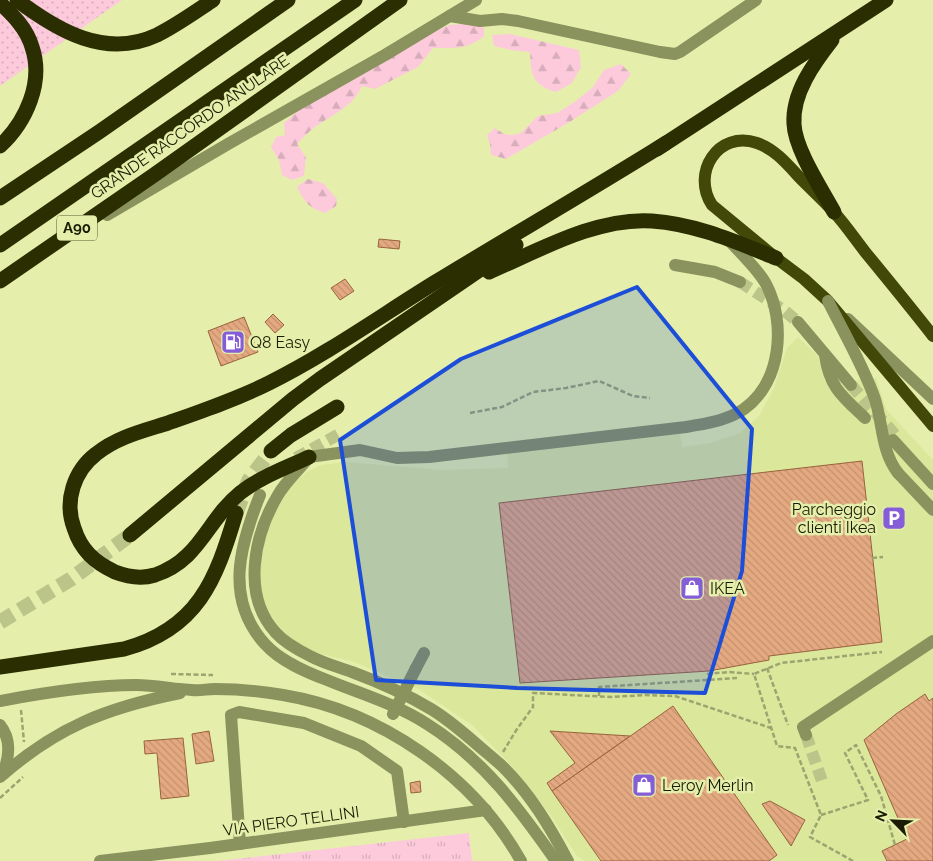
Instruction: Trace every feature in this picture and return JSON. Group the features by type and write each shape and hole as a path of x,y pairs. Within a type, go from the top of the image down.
{"highway":[{"path":"17,0 39,16 72,34 92,42 116,44 141,41 157,35 176,25 213,0"},
{"path":"0,198 99,132 288,0"},
{"name":"GRANDE RACCORDO ANULARE","path":"0,245 126,156 254,71 355,0"},
{"name":"GRANDE RACCORDO ANULARE","path":"0,281 154,175 400,0"},
{"path":"130,535 293,399 342,363 666,143 886,0"},
{"path":"0,3 29,38 34,54 35,68 33,88 27,110 14,131 0,146"},
{"path":"834,212 801,150 795,133 794,119 797,101 806,78 840,29"},
{"path":"309,457 240,493 225,508 191,554 168,570 150,576 126,576 98,562 83,548 72,522 70,499 77,477 89,460 109,444 228,401 286,374 329,350 434,283 666,143"},
{"path":"455,287 571,236 621,223 650,221 679,225 708,232 776,258"},
{"path":"271,451 291,435 337,407"},
{"path":"0,667 124,649 143,643 172,628 196,605 210,583 225,550 236,513"}],"main road":[{"path":"933,336 834,212 779,156 768,148 746,140 733,141 722,146 714,155 706,171 704,184 709,200 718,211 804,279 828,301 933,426"}],"street":[{"path":"26,264 476,0"},
{"path":"450,16 480,21 518,21 674,54 695,43 756,0"},
{"path":"568,861 538,809 502,766 442,716 375,681 308,655 282,639 273,630 260,606 254,577 262,531 271,507 282,488 309,457 360,450 397,458 428,457 719,422 744,408 758,395 769,376 778,348 778,324 774,300 765,281 729,240"},
{"path":"675,265 715,272 740,282"},
{"path":"828,301 933,399"},
{"path":"828,301 869,383 879,413 886,452 891,463 932,509"},
{"path":"798,322 851,385"},
{"path":"824,354 826,366 836,390 865,418"},
{"path":"933,477 895,438 933,484"},
{"path":"260,495 243,548 239,586 242,603 251,625 266,645 285,660 316,676 394,706 442,734 482,767 514,802 556,861"},
{"path":"804,731 822,716 933,641"},
{"path":"384,730 424,653"},
{"path":"0,701 20,697 123,686 145,686 195,690 242,690 298,698 343,711 384,730 424,754 457,781 486,810 511,843 521,861"},
{"path":"2,775 25,755 47,740 78,724 108,711 195,690"},
{"path":"240,844 231,715 239,712 304,723 361,746 397,771 404,822"},
{"path":"0,725 6,734 9,744 8,758 2,775"},
{"name":"VIA PIERO TELLINI","path":"100,861 190,856 240,844 486,810"},
{"path":"541,840 551,861"}],"path":[{"path":"470,413 502,407 533,392 599,381 633,396 650,398"},
{"path":"872,558 883,557"},
{"path":"707,674 729,672 754,674 782,663 882,652"},
{"path":"768,668 788,725"},
{"path":"754,674 777,746 795,748 820,815 810,837 854,861"},
{"path":"599,697 599,687 737,678"},
{"path":"501,755 533,707 533,693 599,697 675,696 771,728"},
{"path":"0,798 30,770 25,755 20,697"},
{"path":"820,815 868,800 845,753 856,745 881,796 895,845"}],"highlighted area":[{"path":"637,287 752,429 742,571 705,693 517,688 376,680 340,440 461,359"}],"shaded area":[{"path":"798,337 818,356 824,378 837,398 859,379 876,378 886,409 933,460 933,861 585,861 577,856 549,813 508,762 472,725 418,689 354,662 313,652 298,644 281,630 267,610 259,588 259,560 266,535 279,500 291,485 307,472 321,465 346,462 440,470 508,468 507,453 680,432 682,447 710,443 740,433 759,416 774,388 787,348"}],"green space":[{"path":"0,0 122,0 0,86"},
{"path":"475,23 484,28 484,36 478,41 460,47 433,48 418,67 375,89 362,86 348,105 312,129 297,144 306,157 304,176 292,180 282,175 279,160 271,147 276,137 285,135 284,123 299,110 399,48 449,25"},
{"path":"510,34 579,50 581,67 572,83 556,92 542,86 537,82 532,73 530,52 494,46 492,35"},
{"path":"621,64 631,74 618,91 506,159 491,155 487,135 495,128 504,134 521,133 538,116 557,113 576,101 593,87 604,70"},
{"path":"308,179 323,183 337,199 336,206 325,213 308,204 297,187"},
{"path":"469,833 472,861 217,861"}],"building":[{"path":"379,239 400,241 399,249 378,247"},
{"path":"345,279 354,291 340,300 331,288"},
{"path":"273,314 284,325 275,333 265,322"},
{"name":"Q8 Easy","path":"244,317 258,352 221,366 208,331"},
{"name":"IKEA","path":"862,461 882,642 769,656 769,660 709,671 520,683 499,503"},
{"path":"925,694 929,701 933,698 933,861 887,861 882,851 907,839 864,740"},
{"name":"Leroy Merlin","path":"673,706 777,855 769,861 601,861 552,791"},
{"path":"209,731 214,761 196,764 192,734"},
{"path":"550,731 630,736 552,791 547,783 575,763"},
{"path":"183,738 189,796 161,799 157,753 145,754 144,741"},
{"path":"420,781 421,792 411,793 410,783"},
{"path":"770,801 805,820 791,846 762,804"}],"tunnel":[{"path":"740,282 785,311 798,322"},
{"path":"851,385 897,437"},
{"path":"296,458 341,433"},
{"path":"236,513 249,480 271,451"},
{"path":"0,622 71,579 130,535"},
{"path":"806,735 822,781"}],"place":[{"name":"Q8 Easy","path":"233,342"},
{"name":"Parcheggio clienti Ikea","path":"894,518"},
{"name":"IKEA","path":"692,588"},
{"name":"Leroy Merlin","path":"644,785"}]}
